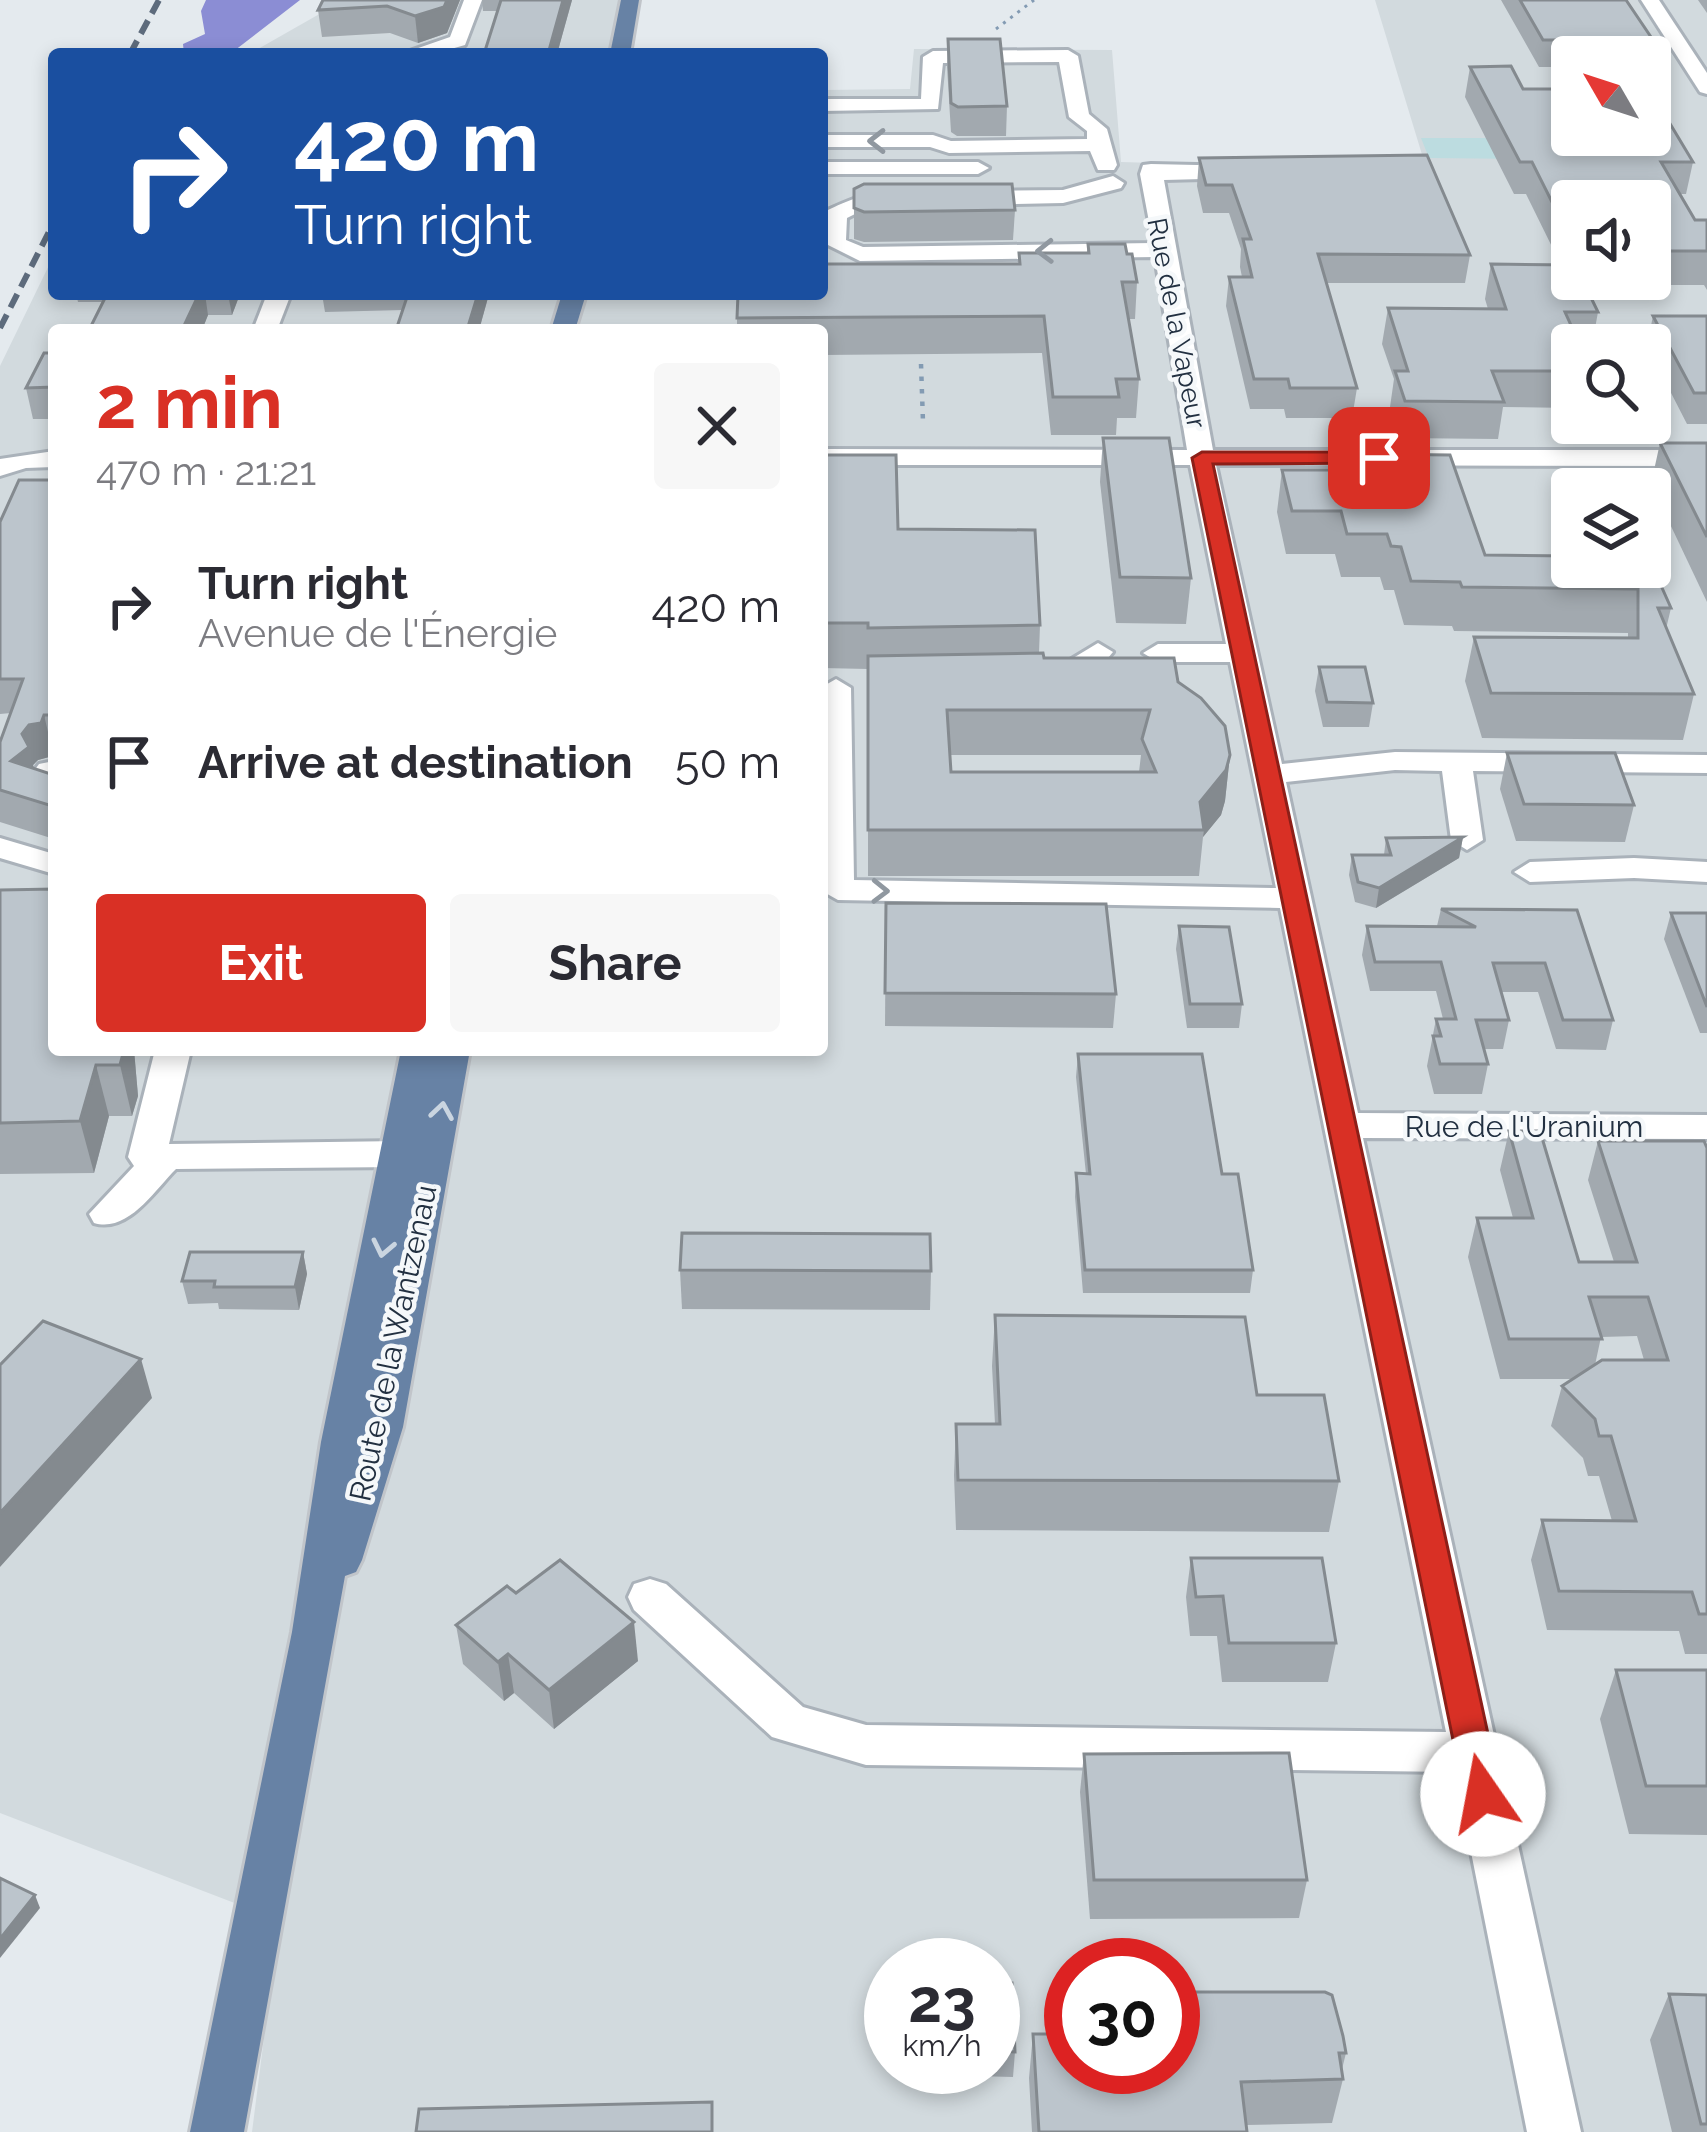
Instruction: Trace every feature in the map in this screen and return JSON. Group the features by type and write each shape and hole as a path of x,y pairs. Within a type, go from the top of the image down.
{"main road":[{"path":"621,48 630,0"},
{"name":"Route de la Wantzenau","path":"223,2119 315,1631 342,1442 418,1056"},
{"name":"Route de la Wantzenau","path":"315,1631 382,1427 451,1056"}],"street":[{"path":"431,48 458,40 472,0"},
{"path":"1650,0 1707,88"},
{"path":"828,105 931,106 933,57 1068,56 1079,117 1097,129 1110,175 1103,190 865,200 836,214 835,244 860,254 1162,250"},
{"path":"828,141 933,141 949,147 1098,145"},
{"path":"828,168 1151,177 1277,172"},
{"name":"Rue de la Vapeur","path":"1151,177 1242,653 1554,2132"},
{"path":"828,458 1066,472 1202,458 1707,458"},
{"path":"0,468 22,460 48,459"},
{"path":"1015,688 1045,684 1098,652"},
{"path":"1158,653 1242,653"},
{"path":"839,688 838,890 1294,898"},
{"path":"1268,775 1354,763 1456,760 1707,764"},
{"path":"1456,760 1467,840"},
{"path":"0,848 48,862"},
{"path":"1530,872 1634,868 1707,872"},
{"path":"172,1056 147,1156 402,1154"},
{"name":"Rue de l'Uranium","path":"1342,1126 1707,1127"},
{"path":"108,1214 166,1156"},
{"path":"650,1597 788,1723 866,1745 1474,1752"}],"path":[{"path":"996,29 1034,0"},
{"path":"921,364 923,422"}],"shaded area":[{"path":"344,0 622,0 612,48 260,48"},
{"path":"1375,0 1707,0 1707,2132 252,2132 279,1920 0,1813 0,366 48,267 48,300 828,300 828,90 910,89 914,49 1112,50 1121,162 1427,171"},
{"path":"1421,138 1527,138 1537,159 1429,158"}],"water":[{"path":"206,0 300,0 238,48 183,48 205,34 201,11"}],"building":[{"path":"323,0 447,0 444,7 415,16 387,6 318,10"},
{"path":"501,0 563,0 550,48 486,48"},
{"path":"1520,0 1626,0 1650,36 1551,36 1543,40"},
{"path":"948,39 1000,39 1007,106 958,107 951,103"},
{"path":"1511,66 1523,89 1551,89 1551,156 1671,156 1671,125 1693,162 1661,162 1695,220 1707,220 1707,251 1671,251 1671,180 1551,180 1551,200 1532,162 1520,162 1470,67"},
{"path":"1427,155 1470,255 1318,254 1357,388 1290,388 1288,379 1254,379 1229,277 1252,277 1243,239 1251,239 1232,185 1206,185 1199,158"},
{"path":"864,184 1012,184 1015,210 864,212 854,208 854,189"},
{"path":"1088,244 1125,244 1127,254 1132,254 1137,282 1122,282 1139,379 1116,379 1119,397 1053,397 1044,316 737,318 738,300 828,300 828,264 1020,264 1019,253 1089,253"},
{"path":"1491,264 1551,265 1551,300 1592,300 1598,312 1565,312 1570,324 1551,324 1551,371 1492,371 1504,402 1405,401 1395,371 1408,371 1388,308 1506,309"},
{"path":"104,300 196,300 185,324 92,324"},
{"path":"406,300 476,300 469,324 398,324"},
{"path":"1653,316 1707,316 1707,393 1694,393 1671,350 1671,324 1657,324"},
{"path":"44,353 48,353 48,387 26,388"},
{"path":"1103,438 1169,438 1191,578 1120,577"},
{"path":"1707,443 1707,537 1660,444"},
{"path":"1366,454 1450,455 1485,555 1551,556 1551,588 1662,588 1671,608 1658,608 1694,694 1491,693 1474,637 1638,638 1638,589 1462,587 1460,582 1411,581 1401,547 1391,546 1387,534 1347,534 1341,511 1292,511 1282,470 1371,470"},
{"path":"828,455 896,455 898,529 1035,530 1040,625 868,628 868,623 828,623"},
{"path":"19,480 48,480 48,715 41,723 29,725 22,734 29,747 11,761 48,773 48,805 0,790 0,742 23,679 0,679 0,522"},
{"path":"1043,653 1044,658 1174,658 1178,682 1201,698 1225,726 1230,755 1226,770 1200,802 1204,830 868,830 868,656","holes":["947,710 1150,710 1142,739 1156,772 951,772"]},
{"path":"1319,667 1365,667 1373,703 1327,702"},
{"path":"1507,753 1615,753 1634,805 1524,804"},
{"path":"1463,837 1379,888 1358,882 1352,855 1391,855 1386,838"},
{"path":"48,889 48,1056 122,1056 120,1065 96,1065 80,1121 0,1123 0,890"},
{"path":"886,903 1106,904 1116,994 885,993"},
{"path":"1441,909 1577,910 1613,1020 1563,1020 1545,963 1493,963 1509,1020 1476,1020 1488,1064 1440,1064 1433,1036 1441,1036 1436,1019 1456,1019 1441,962 1375,962 1367,926 1476,927"},
{"path":"1671,913 1707,913 1707,1007"},
{"path":"1179,926 1229,927 1242,1004 1190,1004"},
{"path":"1078,1054 1202,1054 1222,1174 1238,1174 1253,1270 1085,1270 1076,1173 1090,1174"},
{"path":"1509,1131 1540,1131 1579,1262 1637,1262 1598,1141 1704,1141 1707,1148 1707,1614 1699,1614 1692,1592 1559,1591 1542,1520 1636,1521 1611,1436 1599,1436 1595,1419 1562,1386 1602,1360 1668,1360 1648,1297 1589,1297 1602,1339 1509,1339 1477,1218 1533,1218"},
{"path":"682,1233 930,1234 931,1271 680,1270"},
{"path":"190,1252 303,1252 295,1287 214,1287 215,1281 182,1281"},
{"path":"995,1315 1245,1317 1257,1395 1324,1395 1339,1481 958,1480 956,1424 1000,1424"},
{"path":"43,1321 141,1359 0,1513 0,1365"},
{"path":"1191,1558 1322,1558 1336,1643 1229,1643 1223,1596 1196,1597"},
{"path":"560,1560 634,1622 549,1690 508,1654 498,1662 456,1625 507,1586 516,1593"},
{"path":"1616,1670 1707,1670 1707,1786 1646,1786"},
{"path":"1289,1753 1307,1880 1094,1880 1084,1754"},
{"path":"0,1878 35,1895 0,1939"},
{"path":"1200,1992 1325,1992 1332,1995 1346,2053 1339,2053 1343,2079 1241,2082 1247,2132 1039,2132 1033,2034 1044,2034 1044,2094 1200,2094"},
{"path":"1669,1994 1707,1995 1707,2124 1701,2124"},
{"path":"712,2102 712,2132 416,2132 419,2109"}],"railway":[{"path":"133,48 159,0"},
{"path":"0,328 48,234"}],"route":[{"path":"1379,458 1202,458 1483,1794"}]}
